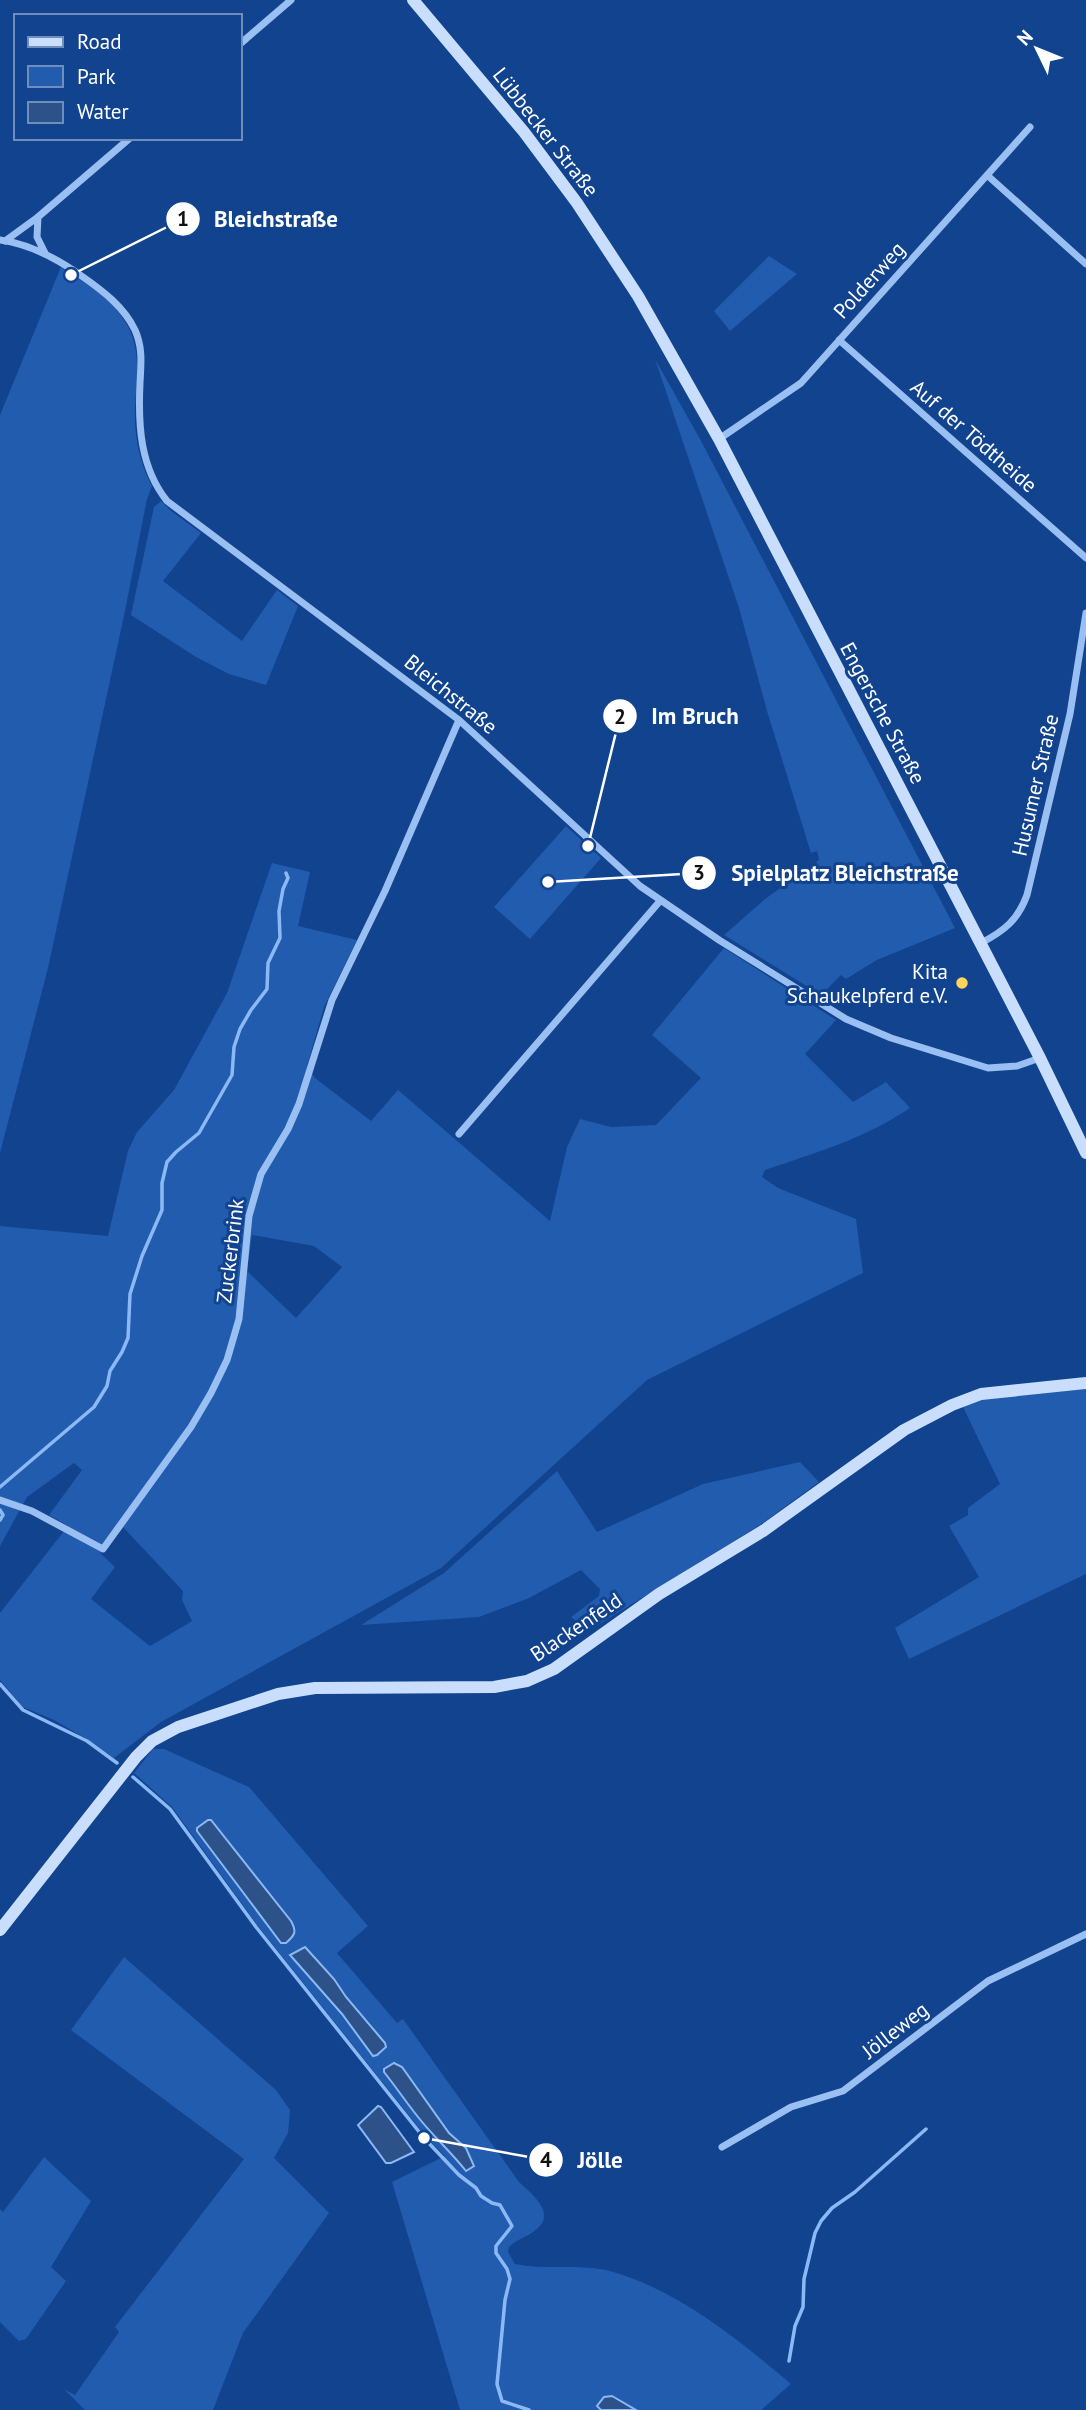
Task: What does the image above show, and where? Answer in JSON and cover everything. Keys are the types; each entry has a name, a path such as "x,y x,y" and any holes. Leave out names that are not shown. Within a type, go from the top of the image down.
{"main road":[{"name":"Lübbecker Straße","path":"413,0 524,132 577,203 638,296"},
{"name":"Engersche Straße","path":"638,296 719,439 981,943 1086,1153"},
{"name":"Blackenfeld","path":"0,1930 136,1757 152,1741 177,1727 278,1694 315,1688 494,1687 527,1681 554,1669 659,1594 772,1525 904,1430 952,1405 981,1394 1086,1383"}],"street":[{"path":"242,42 291,0"},
{"name":"Polderweg","path":"719,439 801,383 1030,127"},
{"path":"2,241 38,217 128,140"},
{"path":"987,174 1086,264"},
{"path":"38,217 37,237 45,254"},
{"name":"Bleichstraße","path":"2,241 61,261 109,296 134,329 142,358 138,416 142,444 148,468 167,501 459,720 640,886 717,939 846,1019 891,1038 988,1068 1017,1066 1040,1058"},
{"name":"Auf der Tödtheide","path":"839,340 1086,558"},
{"name":"Husumer Straße","path":"981,943 1009,926 1023,908 1070,714 1086,613"},
{"name":"Zuckerbrink","path":"0,1500 32,1511 103,1549 191,1427 227,1360 239,1319 249,1216 261,1174 288,1129 299,1104 332,1000 385,891 459,720"},
{"path":"459,1135 660,901"},
{"name":"Jölleweg","path":"722,2147 790,2107 843,2091 988,1981 1086,1934"}],"green space":[{"path":"769,256 797,274 730,331 714,311"},
{"path":"61,267 107,300 130,330 137,366 137,438 141,458 152,486 147,499 48,968 0,1153 0,415"},
{"path":"655,359 700,439 955,928 877,960 846,979 841,975 821,995 724,935 765,899 819,860 817,851 811,853 767,711 739,608"},
{"path":"161,501 201,533 163,581 242,641 277,590 298,606 266,685 229,674 196,657 131,615 154,507"},
{"path":"566,826 601,858 530,939 494,907"},
{"path":"272,863 310,872 298,926 357,940 324,1007 307,1066 315,1078 371,1121 398,1090 550,1221 567,1147 580,1119 611,1127 656,1125 701,1078 652,1035 724,948 836,1020 805,1054 853,1102 886,1082 910,1108 858,1136 765,1170 762,1177 778,1188 856,1219 863,1273 647,1380 441,1568 161,1722 114,1758 52,1719 23,1707 0,1680 0,1613 68,1526 49,1515 82,1470 74,1463 27,1497 0,1546 0,1226 108,1236 128,1151 137,1132 174,1090 227,993","holes":["252,1235 314,1246 342,1267 296,1318 247,1271","123,1527 183,1591 182,1600 192,1621 150,1646 91,1599 115,1567 100,1553"]},
{"path":"1086,1389 1086,1574 909,1659 895,1628 979,1577 949,1526 968,1515 968,1508 1000,1484 963,1407 981,1399"},
{"path":"800,1462 819,1482 760,1525 598,1625 581,1625 571,1617 599,1596 600,1589 581,1570 529,1598 479,1617 361,1625 444,1573 557,1471 597,1532 703,1484"},
{"path":"153,1749 164,1749 249,1787 368,1926 337,1953 397,2023 403,2019 519,2182 536,2199 544,2212 540,2226 509,2247 508,2252 515,2264 583,2267 606,2270 631,2278 704,2316 791,2384 761,2410 636,2410 612,2396 604,2397 598,2406 601,2410 460,2410 392,2182 445,2156 426,2137 258,1926 172,1807 134,1773"},
{"path":"124,1957 276,2090 290,2110 288,2133 274,2158 329,2213 243,2333 213,2410 85,2410 64,2389 75,2395 119,2332 115,2327 244,2159 71,2030"},
{"path":"44,2157 91,2201 51,2267 66,2281 26,2339 19,2341 0,2322 0,2209 3,2212"}],"water":[{"path":"211,1820 291,1921 294,1933 286,1943 281,1943 197,1831 197,1828"},
{"path":"305,1947 385,2043 386,2047 377,2055 373,2056 342,2014 290,1955"},
{"path":"394,2063 402,2067 449,2133 466,2148 474,2166 466,2171 424,2124 384,2072 384,2069"},
{"path":"378,2106 414,2152 391,2163 386,2163 358,2125"},
{"path":"612,2396 636,2410 601,2410 597,2406 604,2397"}],"waterway":[{"path":"0,1487 94,1407 107,1386 110,1371 128,1338 130,1294 142,1256 162,1210 162,1183 167,1162 199,1133 232,1075 234,1047 240,1029 267,989 268,963 280,938 279,911 288,878 286,873"},
{"path":"0,1510 3,1515 0,1520"},
{"path":"0,1684 23,1710 87,1741 117,1763"},
{"path":"133,1777 170,1809 256,1927 424,2138 481,2196 500,2205 512,2226 496,2246 496,2253 510,2279 505,2300 497,2384 502,2401 529,2410"},
{"path":"789,2361 795,2326 803,2307 804,2279 815,2233 821,2221 832,2208 855,2192 926,2129"}],"place":[{"name":"Bleichstraße","path":"71,275"},
{"name":"Im Bruch","path":"588,846"},
{"name":"Spielplatz Bleichstraße","path":"548,882"},
{"name":"Kita Schaukelpferd e.V.","path":"962,983"},
{"name":"Jölle","path":"424,2138"}]}
